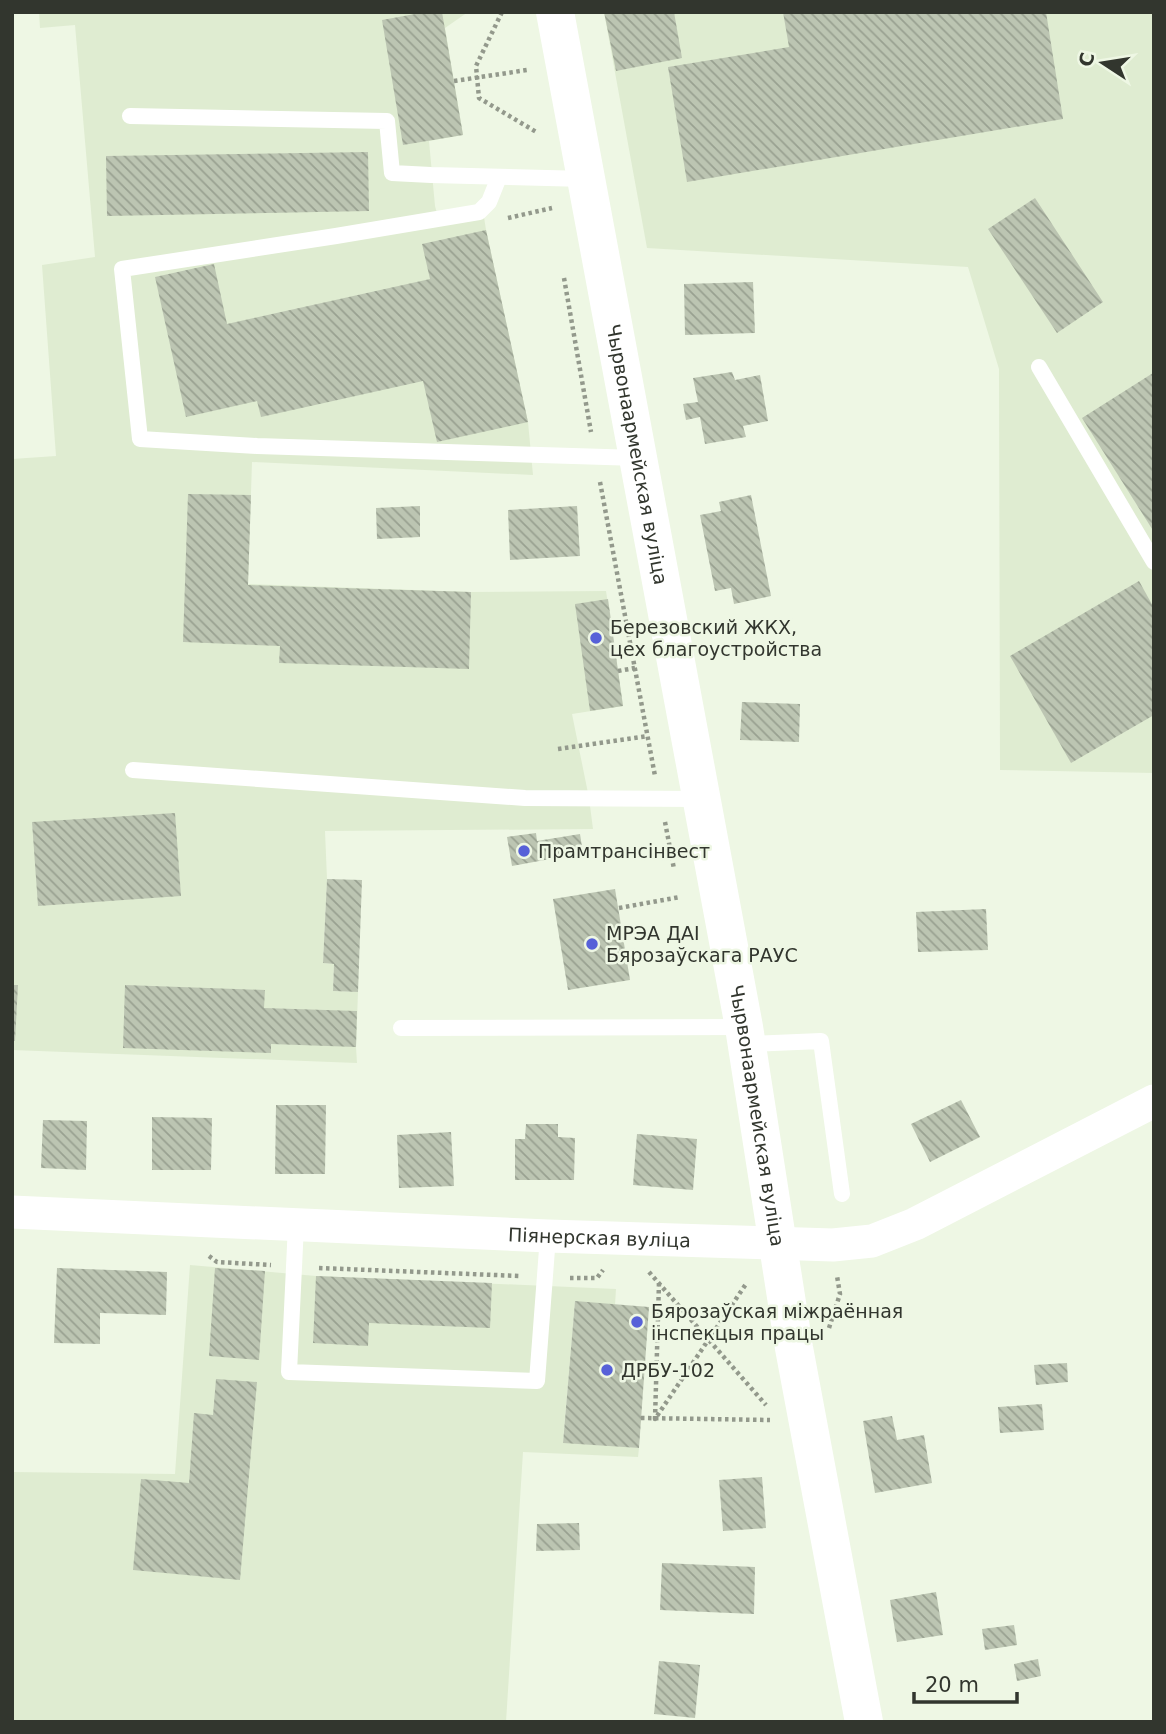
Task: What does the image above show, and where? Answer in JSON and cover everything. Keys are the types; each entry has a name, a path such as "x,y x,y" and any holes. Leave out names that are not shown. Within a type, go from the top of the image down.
{"main road":[{"name":"Чырвонаармейская вуліца","path":"555,12 745,1036 794,1348 864,1722"}],"street":[{"name":"Піянерская вуліца","path":"12,1212 548,1236 833,1245 872,1241 915,1224 1154,1101"}],"lane":[{"path":"130,117 387,121 392,173 586,179"},
{"path":"499,177 489,202 479,212 122,269 140,439 257,446 638,458"},
{"path":"1039,367 1154,562"},
{"path":"133,770 525,798 701,799"},
{"path":"401,1028 745,1036 821,1041 842,1194"},
{"path":"296,1225 289,1371 537,1381 548,1236"}],"path":[{"path":"502,12 476,66 479,98 538,133"},
{"path":"454,80 527,70 525,59"},
{"path":"536,120 552,208"},
{"path":"563,274 660,799"},
{"path":"618,671 635,668"},
{"path":"558,750 648,736"},
{"path":"619,908 680,897"},
{"path":"545,1277 597,1278 609,1261"},
{"path":"643,1264 769,1408"},
{"path":"744,1274 748,1298"},
{"path":"655,1419 659,1283"},
{"path":"655,1419 746,1284"},
{"path":"648,1321 657,1321"},
{"path":"766,1397 773,1431"},
{"path":"641,1418 771,1420"}],"shaded area":[{"path":"39,12 468,12 445,28 463,135 429,141 435,206 440,225 484,217 528,422 533,475 252,462 248,584 471,592 606,591 623,706 572,714 593,829 325,831 327,879 323,963 334,964 333,991 358,992 357,1063 12,1050 12,459 56,456 42,265 95,257 75,25 40,28"},
{"path":"604,12 1154,12 1154,773 1000,770 999,369 968,267 647,248"},
{"name":"ДРБУ-102","path":"190,1265 316,1276 616,1289 615,1305 575,1302 563,1442 639,1448 638,1457 523,1452 506,1722 12,1722 12,1472 175,1474"}],"building":[{"path":"426,12 442,12 463,135 403,145 382,20"},
{"path":"604,12 674,12 682,58 616,71"},
{"path":"783,12 1046,12 1063,119 687,182 668,67 789,47"},
{"path":"368,152 369,211 107,216 106,156"},
{"path":"1035,198 1103,302 1057,333 988,229"},
{"path":"486,230 528,422 437,442 423,381 261,417 257,401 186,417 155,277 214,264 227,324 430,279 422,244"},
{"path":"753,282 755,333 685,335 684,284"},
{"path":"732,372 735,380 760,375 768,421 743,426 746,437 705,444 700,417 686,420 683,404 698,402 693,378"},
{"path":"1153,373 1154,375 1154,532 1082,418"},
{"path":"188,494 251,495 248,585 471,592 469,669 279,663 280,646 183,642"},
{"path":"751,495 771,596 734,604 731,588 715,591 700,515 721,511 719,502"},
{"path":"420,506 420,537 377,539 376,508"},
{"path":"577,506 580,556 510,560 508,510"},
{"path":"1139,581 1154,608 1154,715 1071,763 1010,656"},
{"name":"Березовский ЖКХ, цех благоустройства","path":"608,599 623,706 590,711 575,604"},
{"path":"742,702 800,704 799,742 740,740"},
{"path":"175,813 181,896 38,906 32,822"},
{"path":"536,833 537,841 580,834 583,853 512,866 507,837"},
{"path":"327,879 362,880 358,992 333,991 334,964 323,963"},
{"name":"МРЭА ДАІ Бярозаўскага РАУС","path":"615,889 630,980 568,990 553,899"},
{"path":"986,909 988,950 918,952 916,912"},
{"path":"12,985 18,985 15,1041 12,1041"},
{"path":"125,985 265,990 264,1008 357,1011 356,1047 271,1044 271,1053 123,1048"},
{"path":"961,1100 980,1137 930,1162 911,1124"},
{"path":"276,1105 326,1105 325,1174 275,1174"},
{"path":"152,1117 212,1118 211,1170 152,1170"},
{"path":"43,1120 87,1121 86,1170 41,1168"},
{"path":"526,1124 558,1124 558,1137 575,1138 574,1180 515,1180 515,1139 525,1139"},
{"path":"451,1132 454,1186 399,1188 397,1135"},
{"path":"637,1134 697,1139 693,1190 633,1185"},
{"path":"57,1268 167,1272 166,1315 100,1313 100,1344 54,1343"},
{"path":"215,1268 265,1271 259,1360 209,1356"},
{"path":"316,1276 492,1283 490,1328 369,1323 368,1346 313,1343"},
{"name":"ДРБУ-102","path":"575,1301 649,1307 639,1448 563,1443"},
{"path":"1067,1363 1068,1382 1036,1385 1034,1365"},
{"path":"216,1379 257,1382 240,1580 133,1570 141,1479 189,1483 194,1413 213,1415"},
{"path":"1042,1404 1044,1430 1000,1433 998,1407"},
{"path":"892,1416 897,1440 924,1435 932,1483 875,1493 863,1421"},
{"path":"762,1477 766,1528 723,1531 719,1480"},
{"path":"579,1523 580,1550 536,1551 537,1524"},
{"path":"662,1563 755,1567 754,1614 660,1610"},
{"path":"936,1592 943,1635 897,1642 890,1600"},
{"path":"1014,1625 1017,1645 985,1650 982,1629"},
{"path":"1038,1659 1041,1676 1017,1681 1014,1664"},
{"path":"659,1661 700,1665 695,1718 654,1714"}],"place":[{"name":"Березовский ЖКХ, цех благоустройства","path":"596,638"},
{"name":"Прамтрансінвест","path":"524,851"},
{"name":"МРЭА ДАІ Бярозаўскага РАУС","path":"592,944"},
{"name":"Бярозаўская міжраённая інспекцыя працы","path":"637,1322"},
{"name":"ДРБУ-102","path":"607,1370"}]}
